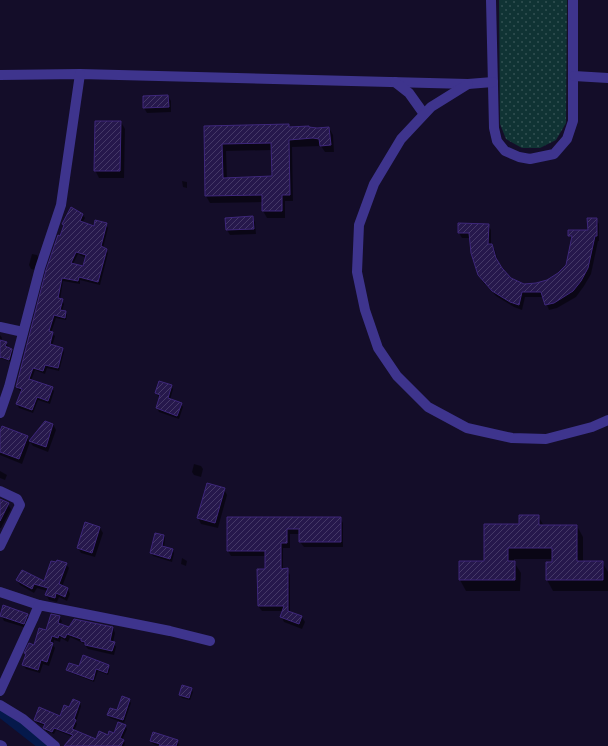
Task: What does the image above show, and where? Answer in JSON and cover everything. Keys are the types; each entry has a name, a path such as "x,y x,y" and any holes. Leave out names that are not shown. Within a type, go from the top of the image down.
{"street":[{"path":"491,0 494,128 497,141 505,151 519,157 530,159 554,154 567,139 573,121 573,0"},
{"path":"0,75 80,74 468,84 493,82"},
{"path":"0,413 9,387 40,268 61,205 80,74"},
{"path":"574,76 606,80"},
{"path":"394,82 409,93 424,114"},
{"path":"468,84 431,107 401,139 374,184 359,225 357,272 365,310 378,348 397,376 428,407 467,428 512,438 546,439 592,427 608,420"},
{"path":"0,327 23,332"},
{"path":"0,492 17,499 20,505 0,546"},
{"path":"0,592 39,605 170,631 210,641"},
{"path":"0,691 39,605"},
{"path":"0,705 23,719 55,746"}],"green space":[{"path":"499,0 567,0 566,123 556,140 540,148 522,148 506,139 500,124"}],"building":[{"path":"168,95 169,107 143,108 143,96"},
{"path":"95,121 121,121 120,171 94,171"},
{"path":"289,124 289,127 329,127 331,145 320,146 319,139 313,138 289,140 290,195 282,195 282,211 262,211 262,195 205,196 204,126","holes":["271,143 272,176 223,178 222,144"]},
{"path":"71,207 83,214 80,221 94,226 95,220 107,223 101,246 107,249 98,282 79,277 78,281 62,278 58,298 63,299 60,310 66,311 65,318 54,315 49,331 53,332 50,344 63,348 58,368 45,365 43,371 33,368 29,379 53,387 48,401 37,397 32,410 16,404 22,389 16,387 46,270 58,235 60,236 64,225 62,224","holes":["76,252 86,255 83,266 71,263"]},
{"path":"253,216 254,229 226,230 225,218"},
{"path":"587,218 597,218 597,236 595,236 588,268 581,281 573,291 554,303 545,305 541,292 522,292 519,305 510,302 492,291 478,275 471,253 469,233 458,233 458,223 489,224 488,244 492,244 496,258 502,268 511,278 524,284 536,283 547,280 558,273 566,265 572,236 568,236 568,230 588,230"},
{"path":"0,340 7,342 5,346 12,349 9,360 0,358"},
{"path":"159,381 172,385 168,398 182,403 177,416 156,408 160,395 155,393"},
{"path":"45,421 53,424 46,447 29,441"},
{"path":"2,426 28,436 19,459 0,452 0,431"},
{"path":"207,483 225,488 215,523 197,518"},
{"path":"0,499 9,503 0,521"},
{"path":"519,515 539,515 539,525 577,525 577,561 603,561 603,580 546,580 546,562 552,562 552,548 508,548 508,561 515,561 515,580 459,580 459,561 484,561 484,524 519,524"},
{"path":"227,517 341,517 341,542 299,542 299,529 287,529 287,543 281,543 281,569 288,568 288,611 302,616 299,624 280,617 284,606 258,606 257,569 265,569 265,551 227,551"},
{"path":"85,522 100,527 92,553 77,548"},
{"path":"155,533 164,535 162,546 173,549 170,559 150,553"},
{"path":"57,560 67,563 59,584 68,588 65,597 56,593 55,598 45,595 48,588 34,584 32,589 16,580 22,570 44,581 51,561 56,562"},
{"path":"3,605 28,614 24,624 0,616"},
{"path":"51,614 60,616 58,623 69,627 74,619 113,627 110,641 115,642 112,651 85,645 85,642 81,641 81,639 67,634 65,638 59,635 58,638 52,636 50,642 53,643 47,662 41,660 38,670 22,665 26,654 24,653 29,643 34,645 39,628 46,630"},
{"path":"83,655 109,665 107,673 96,669 93,680 66,670 69,663 79,666"},
{"path":"182,685 192,688 189,698 179,695"},
{"path":"122,696 130,699 123,720 107,715 110,708 117,710"},
{"path":"73,699 80,702 74,719 76,720 72,729 96,739 99,731 108,735 109,731 114,733 118,722 126,725 120,738 124,740 121,746 64,746 73,735 54,728 52,732 43,728 45,724 34,720 39,707 60,716 64,705 69,707"},
{"path":"153,732 178,740 176,746 159,746 160,744 150,741"}],"waterway":[{"path":"0,710 46,746"}]}
